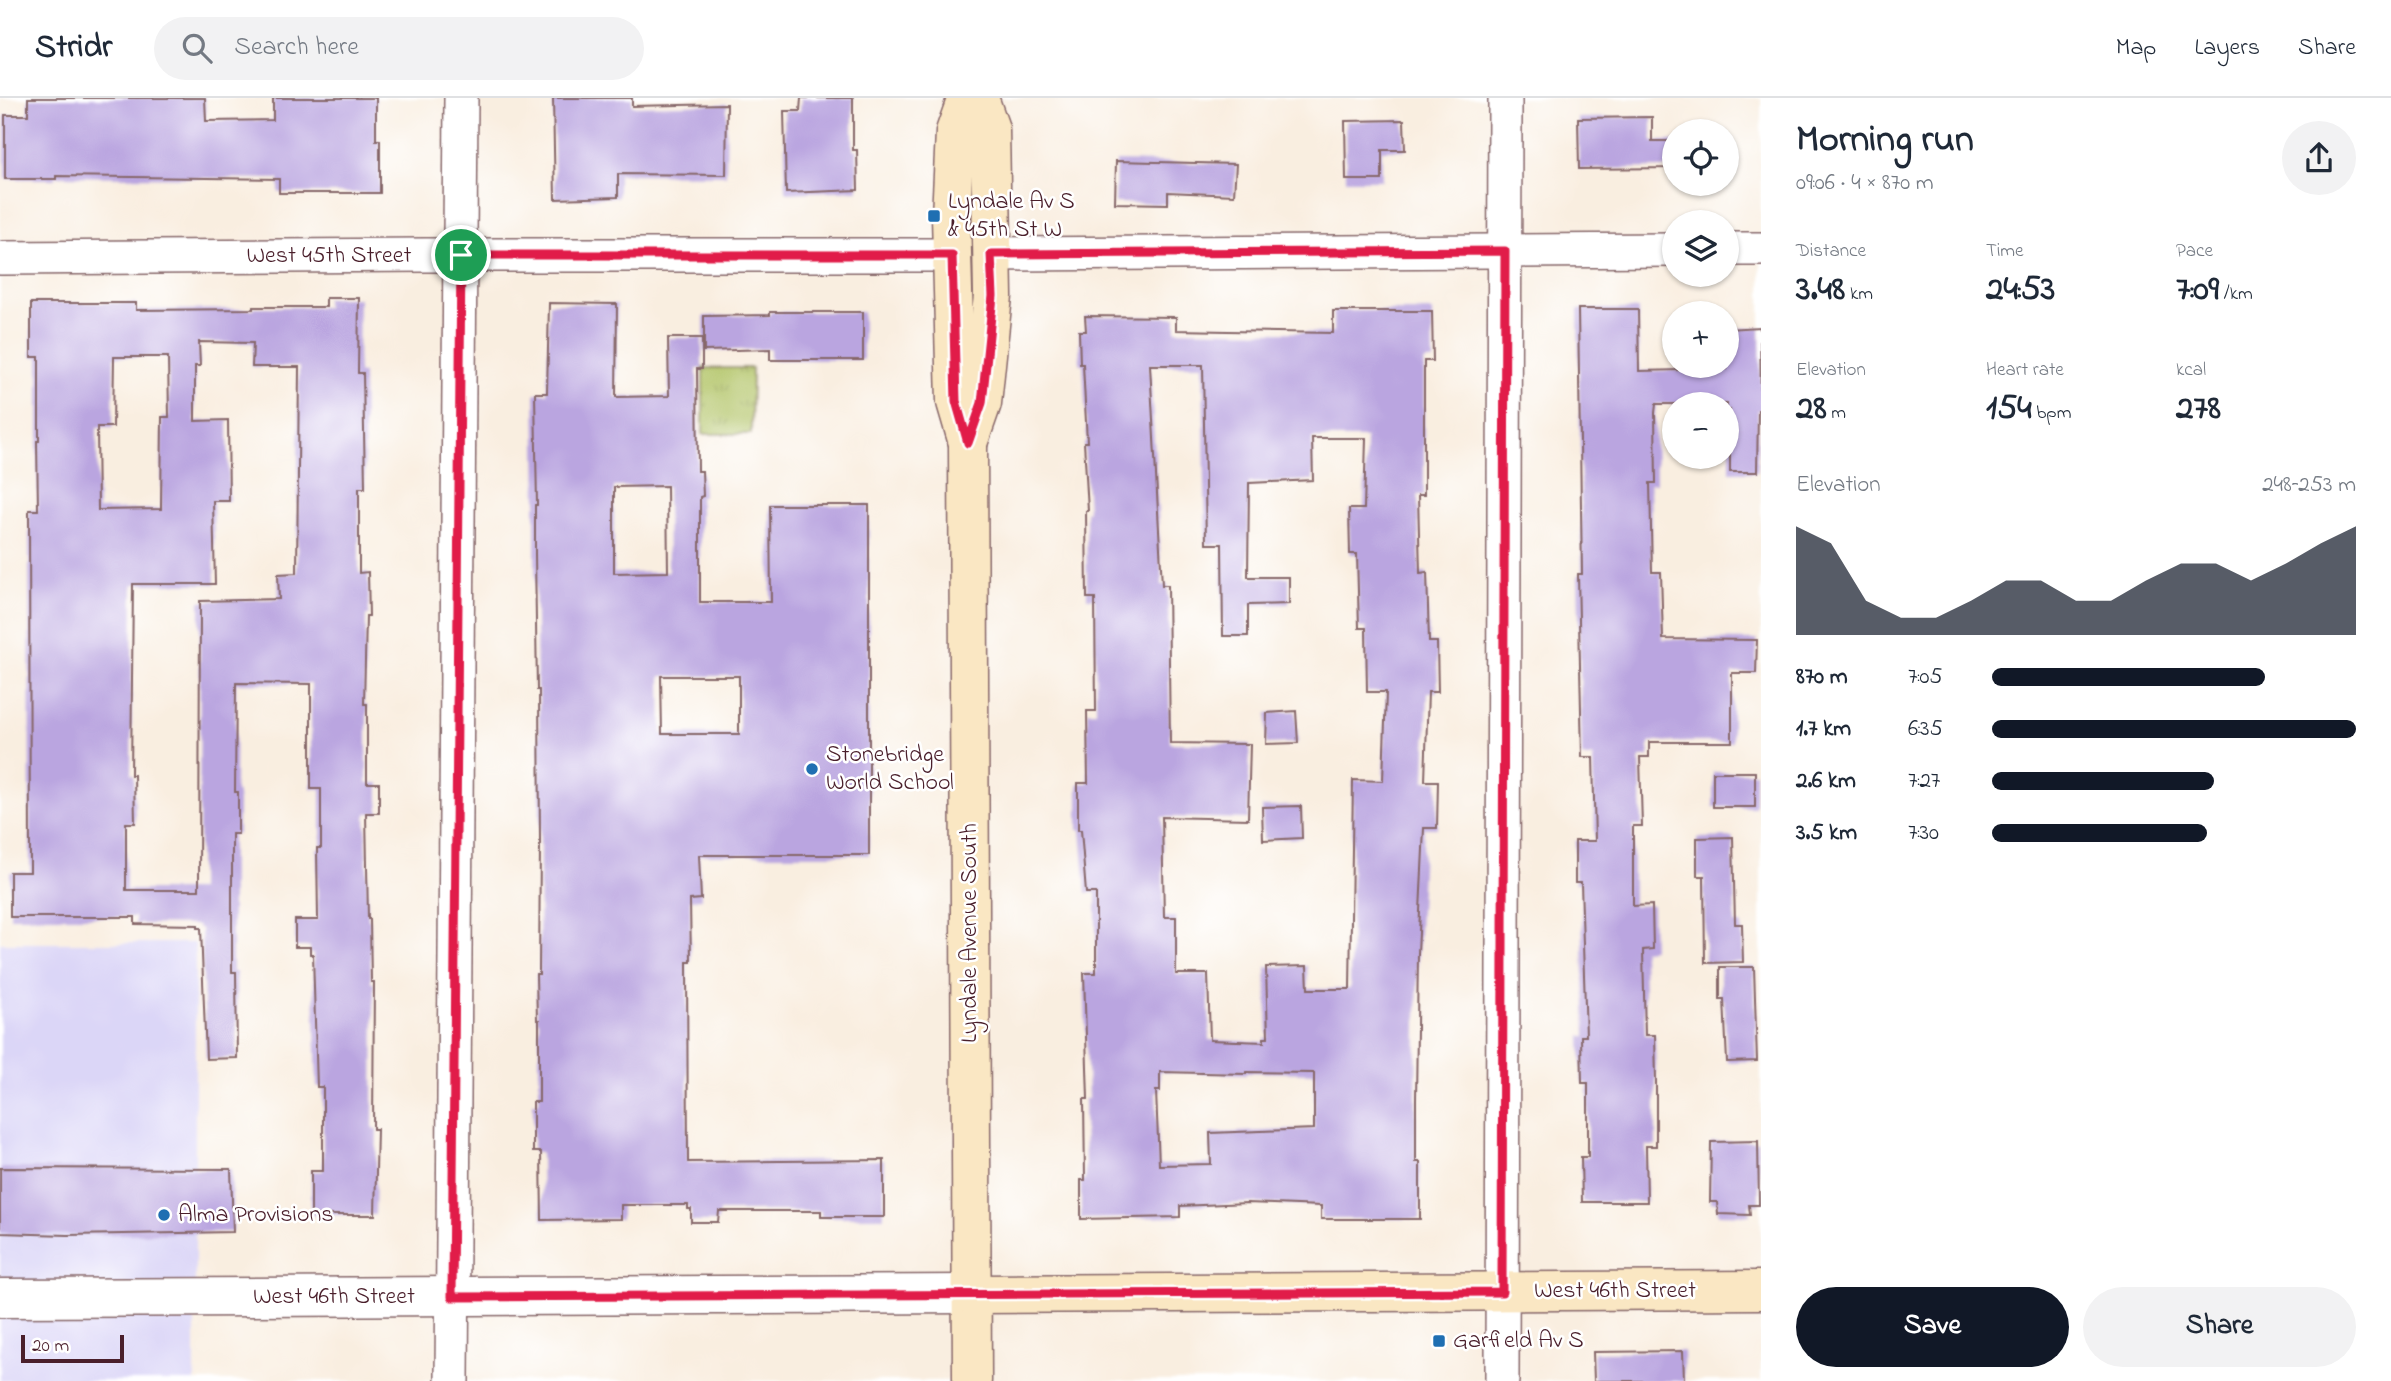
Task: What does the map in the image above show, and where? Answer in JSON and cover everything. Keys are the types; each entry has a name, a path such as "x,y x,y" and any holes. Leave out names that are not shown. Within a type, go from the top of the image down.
{"main road":[{"name":"Lyndale Avenue South","path":"967,98 955,132 951,216 956,401 968,443 972,1381"},
{"name":"Lyndale Avenue South","path":"968,443 982,403 993,296 990,129 979,98"},
{"name":"West 46th Street","path":"971,1294 1761,1290"}],"street":[{"path":"452,1381 461,98"},
{"path":"1502,1381 1505,98"},
{"path":"1739,249 1761,249"},
{"path":"991,254 1662,250"},
{"name":"West 45th Street","path":"0,258 952,255"},
{"name":"West 46th Street","path":"0,1298 971,1294"}],"shaded area":[{"path":"0,943 195,943 195,1381 0,1381"}],"green space":[{"path":"703,368 752,368 751,434 703,434"}],"building":[{"path":"28,98 205,98 206,121 273,120 273,98 376,98 376,140 380,140 380,193 279,193 279,179 56,176 56,179 5,179 5,115 28,115"},
{"path":"553,98 632,98 632,106 727,104 726,175 618,174 618,197 555,199"},
{"path":"801,98 853,98 853,150 857,150 858,190 786,193 784,111 800,111"},
{"path":"1652,117 1652,141 1662,141 1662,168 1579,169 1578,118"},
{"path":"1404,120 1405,150 1382,150 1382,180 1346,180 1345,121"},
{"path":"1116,161 1236,164 1234,195 1168,192 1168,204 1115,203"},
{"path":"326,298 359,298 358,373 363,373 365,488 359,488 359,573 368,572 369,616 366,616 364,704 367,704 367,783 379,783 379,813 366,813 368,919 371,982 374,982 373,1129 377,1129 375,1215 311,1215 311,1171 323,1171 323,1087 317,1087 313,954 310,954 310,947 295,947 295,920 318,920 317,848 321,848 321,789 311,789 311,684 236,683 235,792 238,792 238,834 232,834 232,972 236,972 237,1058 206,1059 201,928 198,928 198,925 135,924 135,917 10,917 10,872 30,872 29,510 38,510 39,441 39,357 31,357 31,303 136,303 136,310 326,307","holes":["199,342 253,343 252,367 299,367 297,573 278,574 279,599 200,601 199,890 126,890 126,823 135,823 134,775 131,775 133,584 215,584 213,501 229,501 228,420 195,421 195,366 200,366","114,357 168,357 169,417 162,417 161,509 98,510 97,427 113,427"]},
{"path":"549,303 617,304 616,397 669,396 668,338 702,338 702,369 697,369 698,471 702,471 703,496 700,497 700,602 771,602 770,505 869,505 869,855 699,855 701,899 690,900 691,962 687,962 688,1162 884,1160 884,1217 821,1217 821,1211 719,1211 718,1222 691,1222 691,1209 688,1209 688,1205 621,1205 621,1219 542,1220 541,1152 533,1152 533,1102 539,1102 536,974 539,974 540,843 535,393 547,393","holes":["667,486 668,572 614,573 614,487","661,676 739,676 739,734 662,734"]},
{"path":"1578,309 1638,309 1639,371 1662,370 1662,378 1739,378 1739,328 1760,327 1761,410 1758,410 1757,472 1730,472 1730,469 1739,469 1739,392 1662,392 1662,404 1656,404 1656,483 1650,483 1652,572 1661,572 1663,639 1757,640 1756,673 1732,673 1732,742 1649,742 1649,757 1640,757 1642,826 1633,826 1633,906 1652,905 1653,949 1643,950 1645,1035 1655,1035 1656,1082 1656,1146 1646,1146 1647,1202 1582,1202 1581,1157 1588,1157 1588,1083 1582,1083 1581,1036 1586,1036 1581,883 1575,883 1575,841 1595,841 1593,757 1582,757 1578,574 1582,574"},
{"path":"1333,311 1432,311 1433,361 1424,361 1424,495 1418,495 1420,573 1427,572 1429,642 1437,642 1438,692 1428,692 1425,781 1438,781 1437,828 1424,828 1418,953 1416,1162 1420,1162 1420,1219 1321,1219 1321,1206 1247,1203 1180,1206 1180,1217 1081,1219 1081,1180 1085,1180 1084,1099 1088,1099 1084,973 1096,973 1096,893 1086,893 1081,830 1078,830 1078,783 1088,783 1087,711 1096,711 1095,598 1087,598 1088,511 1084,442 1087,442 1079,331 1086,331 1085,316 1176,317 1176,330 1333,333","holes":["1150,365 1203,365 1206,544 1222,544 1223,636 1248,636 1248,605 1289,604 1289,577 1248,577 1249,483 1313,480 1312,438 1366,438 1364,509 1349,509 1350,554 1357,554 1359,628 1366,628 1367,692 1386,692 1383,781 1353,780 1350,989 1308,989 1307,966 1266,967 1268,1038 1264,1038 1264,1042 1210,1040 1208,974 1176,974 1176,917 1164,917 1162,817 1248,819 1250,744 1170,743 1168,585 1162,585","1160,1072 1314,1073 1314,1129 1210,1133 1211,1164 1159,1165 1156,1091 1160,1091"]},
{"path":"770,312 863,312 863,360 770,360 770,349 704,351 704,316 770,315"},
{"path":"1296,711 1298,743 1266,744 1267,713"},
{"path":"1713,772 1755,772 1755,807 1713,807"},
{"path":"1301,806 1302,838 1263,840 1262,807"},
{"path":"1733,837 1735,924 1742,924 1743,962 1705,963 1704,876 1697,876 1697,838"},
{"path":"1720,967 1754,967 1757,1061 1727,1062 1724,999 1720,999"},
{"path":"1758,1141 1759,1205 1749,1205 1750,1215 1718,1214 1717,1202 1710,1202 1711,1142"},
{"path":"0,1168 231,1169 233,1232 68,1235 0,1233"},
{"path":"1683,1351 1684,1381 1594,1381 1593,1352"}],"place":[{"name":"Lyndale Av S & 45th St W","path":"934,216"},
{"name":"Stonebridge World School","path":"812,769"},
{"name":"Alma Provisions","path":"164,1215"},
{"name":"Garfield Av S","path":"1439,1341"}],"route":[{"path":"1505,251 1502,1292 452,1297 461,255 952,255 956,401 968,443 982,403 993,296 991,254 1505,251"}]}
